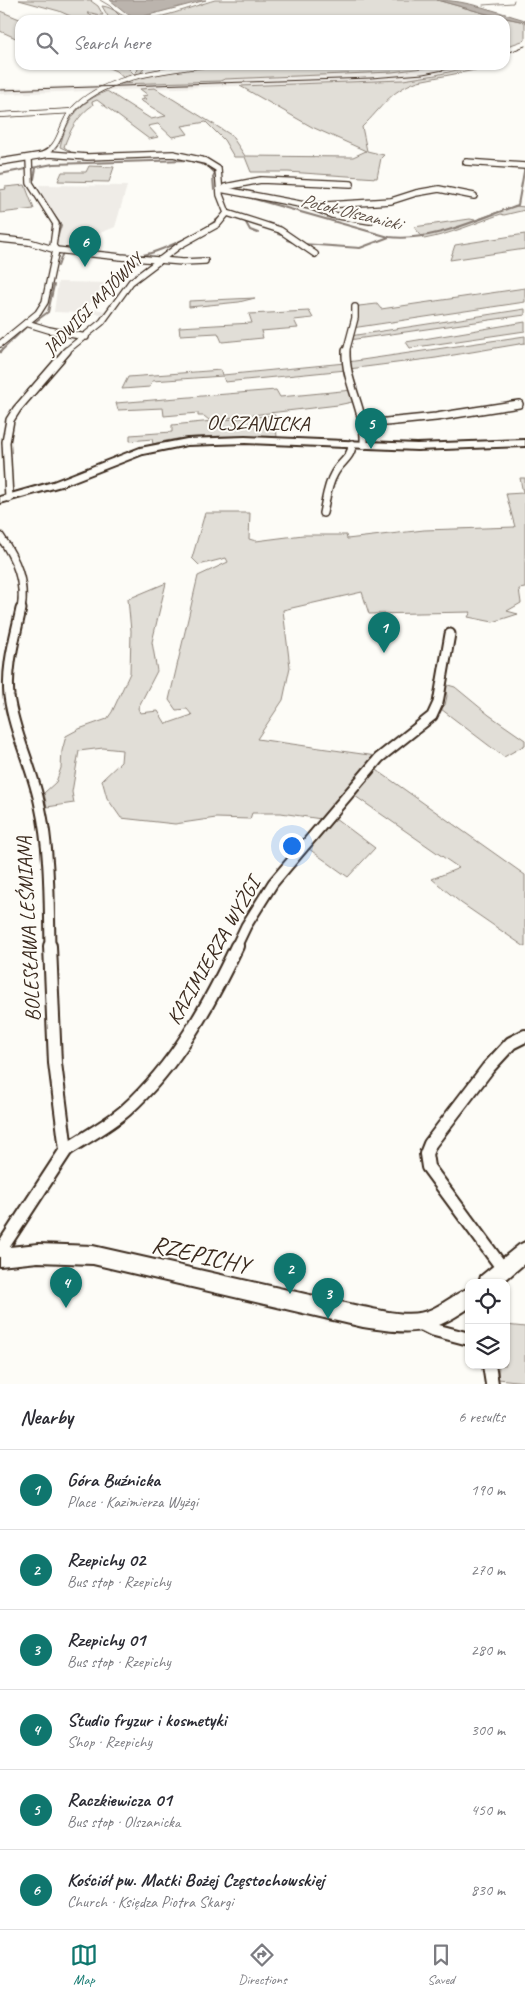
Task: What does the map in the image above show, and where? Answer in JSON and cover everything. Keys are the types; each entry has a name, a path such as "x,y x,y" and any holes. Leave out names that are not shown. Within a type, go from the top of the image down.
{"street":[{"path":"141,76 144,70"},
{"path":"0,162 29,159 43,155 51,150 57,143 73,111 92,96 123,80 175,70"},
{"path":"0,115 73,111"},
{"path":"57,143 62,151 77,156"},
{"path":"43,155 168,155 193,157 209,162 218,168 220,195 227,214 280,230 315,254"},
{"path":"0,344 38,313 45,302 56,250 53,246 56,224 30,183 29,159"},
{"path":"466,162 524,166"},
{"path":"220,189 255,180 350,184"},
{"path":"220,189 310,206 390,201 439,189 474,196"},
{"path":"310,206 340,218 370,221"},
{"name":"JADWIGI MAJÓWNY","path":"4,499 6,442 10,420 17,409 64,354 102,322 131,282 156,261 190,238 218,224 227,214"},
{"path":"0,239 29,242 56,250 156,261 205,262"},
{"path":"355,307 356,313 346,353 349,380 360,404 366,424 364,445"},
{"path":"26,323 86,337"},
{"path":"70,334 74,346"},
{"path":"366,424 436,417 519,404"},
{"name":"OLSZANICKA","path":"4,499 57,484 133,453 169,444 245,440 433,447 525,443"},
{"path":"323,513 335,471 350,457 353,450 352,444"},
{"name":"BOLESŁAWA LEŚMIANA","path":"0,536 17,563 24,589 11,653 8,680 15,723 38,792 43,822 50,933 54,1053 66,1150"},
{"name":"KAZIMIERZA WYŻGI","path":"66,1150 125,1111 155,1081 194,1027 218,986 246,926 273,883 379,758 432,716 438,703 450,634"},
{"path":"503,1269 428,1167 426,1154 430,1144 488,1068 511,1043 525,1036"},
{"path":"0,1251 66,1150"},
{"path":"492,1279 525,1251"},
{"name":"RZEPICHY","path":"0,1257 38,1253 93,1255 363,1317 403,1324 419,1323"},
{"path":"419,1323 433,1320 465,1300"},
{"path":"419,1323 430,1329 465,1338"},
{"path":"490,1369 492,1384"}],"shaded area":[{"path":"19,0 92,0 103,15 87,13 90,15 68,15"},
{"path":"110,0 206,0 149,15 129,15"},
{"path":"215,0 437,0 492,15 167,15"},
{"path":"437,0 471,4 509,15 487,14"},
{"path":"102,6 122,15 107,15"},
{"path":"0,11 15,17 15,38 0,31"},
{"path":"510,15 525,20 525,22 510,19"},
{"path":"510,19 525,22 525,40 510,45"},
{"path":"114,70 130,70 134,74 138,70 142,70 140,75 125,79"},
{"path":"180,70 407,70 225,79 220,81 120,84 140,77"},
{"path":"407,70 457,70 403,80 0,94 0,88 220,81 225,79"},
{"path":"457,70 475,70 418,81 408,85 393,95 362,127 367,151 384,155 381,158 377,178 288,172 251,172 245,157 234,157 224,140 206,122 182,126 188,134 172,137 158,124 148,126 158,137 149,139 97,100 92,102 93,105 75,123 69,135 64,147 71,152 60,147 66,128 76,112 90,100 107,91 151,119 166,116 140,100 146,99 142,96 148,95 140,89 155,88 231,135 245,156 353,157 366,151 312,127 240,86 403,80"},
{"path":"89,166 114,167 109,182 58,181 62,172 86,172"},
{"path":"25,185 34,209 0,213 0,190 6,189 5,187"},
{"path":"39,185 127,186 115,227 95,235 91,248 85,247 86,244 73,244 71,247 56,245 62,223 46,202"},
{"path":"515,206 525,207 525,210 501,214 434,237 424,239 414,227 470,219 475,220"},
{"path":"525,234 525,249 450,260 455,245"},
{"path":"58,282 113,283 99,291 87,308 106,311 103,314 54,312"},
{"path":"525,288 525,302 352,328 359,306 377,304 381,309"},
{"path":"255,298 239,302 189,307 189,301"},
{"path":"525,309 525,315 349,340 350,336"},
{"path":"309,311 313,318 294,320 298,328 261,331 263,338 222,342 218,333 180,335 179,327 252,323 249,314"},
{"path":"525,322 525,331 410,348 406,342"},
{"path":"525,336 525,343 436,358 349,369 348,362"},
{"path":"345,363 346,370 225,382 223,376 152,381 150,387 122,389 128,377 221,370 223,375"},
{"path":"276,390 280,397 352,390 357,401 338,405 209,420 204,416 198,416 198,413 164,416 163,408 118,410 116,403"},
{"path":"275,415 277,437 199,437 153,444 152,439 130,441 130,435 172,432 172,425"},
{"path":"520,478 525,478 525,588 519,589 521,603 507,611 518,614 493,622 468,617 471,612 369,614 362,592 283,610 290,667 283,700 257,739 376,756 321,819 281,813 252,813 250,819 216,818 175,824 121,818 107,798 102,780 121,762 122,750 103,748 79,751 72,792 74,803 47,807 44,793 56,782 61,768 62,751 66,736 107,719 130,673 131,631 128,599 166,583 152,642 157,671 138,708 140,713 158,711 166,724 192,715 187,709 176,710 169,700 198,576 228,562 226,558 199,565 192,558 205,513 250,513 249,539 256,541 303,535 346,535 347,539 424,530 515,527 506,494 523,493"},
{"path":"448,685 455,687 489,715 525,740 525,745 504,757 441,709 445,705 447,696 445,687"},
{"path":"374,768 525,875 525,947 461,903 432,879 459,868 355,796"},
{"path":"335,818 375,848 348,877 309,849"},
{"path":"510,1325 525,1327 525,1382 498,1379 499,1369 510,1369"}],"waterway":[{"path":"100,0 119,15"},
{"path":"483,5 513,3 514,0"},
{"name":"Potok Olszanicki","path":"0,174 53,164 187,160 208,166 215,173 213,177 214,190"},
{"name":"Potok Olszanicki","path":"389,237 406,238 439,233 518,205 525,166"},
{"path":"34,179 36,168"},
{"name":"Potok Olszanicki","path":"244,196 389,237"},
{"path":"53,214 61,225 56,242"},
{"path":"137,256 156,251 180,241 204,229 220,217"},
{"path":"245,221 250,230 258,233"},
{"path":"303,244 360,248 389,237"},
{"path":"287,240 293,242"},
{"path":"58,266 63,252"},
{"path":"32,324 48,312 54,285"},
{"path":"1,351 27,326"}],"railway":[{"path":"510,52 525,46"},
{"path":"0,90 371,78 423,74 443,70"}],"place":[{"name":"Kościół pw. Matki Bożej Częstochowskiej","path":"85,267"},
{"name":"Raczkiewicza 01","path":"371,449"},
{"name":"Góra Buźnicka","path":"384,653"},
{"name":"Rzepichy 02","path":"290,1294"},
{"name":"Studio fryzur i kosmetyki","path":"66,1308"},
{"name":"Rzepichy 01","path":"328,1319"}]}
